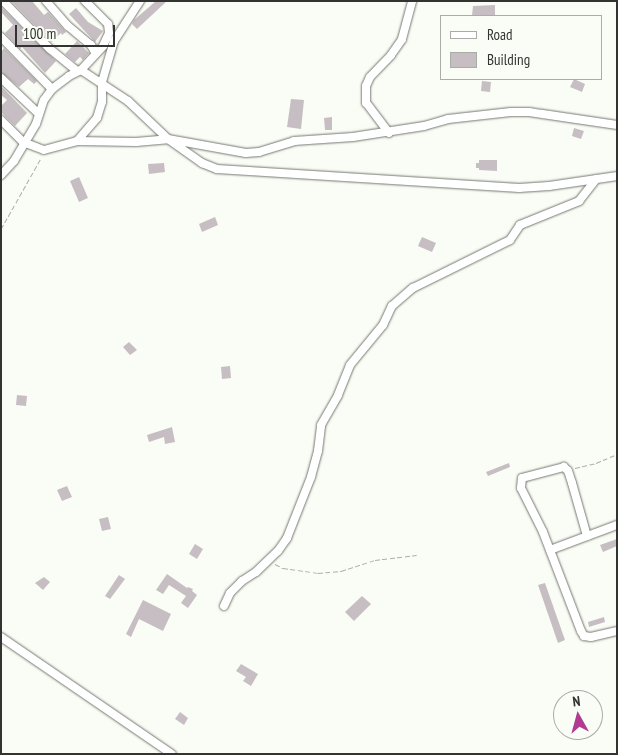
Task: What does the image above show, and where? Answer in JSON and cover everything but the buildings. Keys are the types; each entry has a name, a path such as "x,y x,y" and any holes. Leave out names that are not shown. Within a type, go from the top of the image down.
{"street":[{"path":"3,1 50,49 79,71 102,82 128,101 168,139 202,163 218,169 519,188 549,186 616,175"},
{"path":"46,1 68,26 91,45 96,54"},
{"path":"78,141 87,131 100,110 102,82 111,40 108,24 85,1"},
{"path":"1,175 14,161 23,142 36,124 38,112 52,89 79,71 111,40 140,1"},
{"path":"388,133 366,103 366,86 370,77 391,55 402,39 412,1"},
{"path":"1,36 52,89"},
{"path":"1,78 38,112"},
{"path":"1,120 23,142 44,150 78,141 136,142 168,139 246,153 259,152 294,141 388,133 448,119 511,112 529,112 617,125"},
{"path":"224,606 230,593 278,551 287,538 311,477 318,451 321,425 338,395 350,365 383,325 392,306 413,288 510,240 520,225 579,201 596,179"},
{"path":"587,536 568,471 559,467 522,478 520,482 550,550 584,636 601,636 617,631"},
{"path":"550,550 617,525"},
{"path":"1,637 55,676 172,754"}],"path":[{"path":"1,229 38,166 44,150"},
{"path":"568,471 596,463 617,454"},
{"path":"267,560 283,568 318,573 341,571 375,560 417,555"}]}
